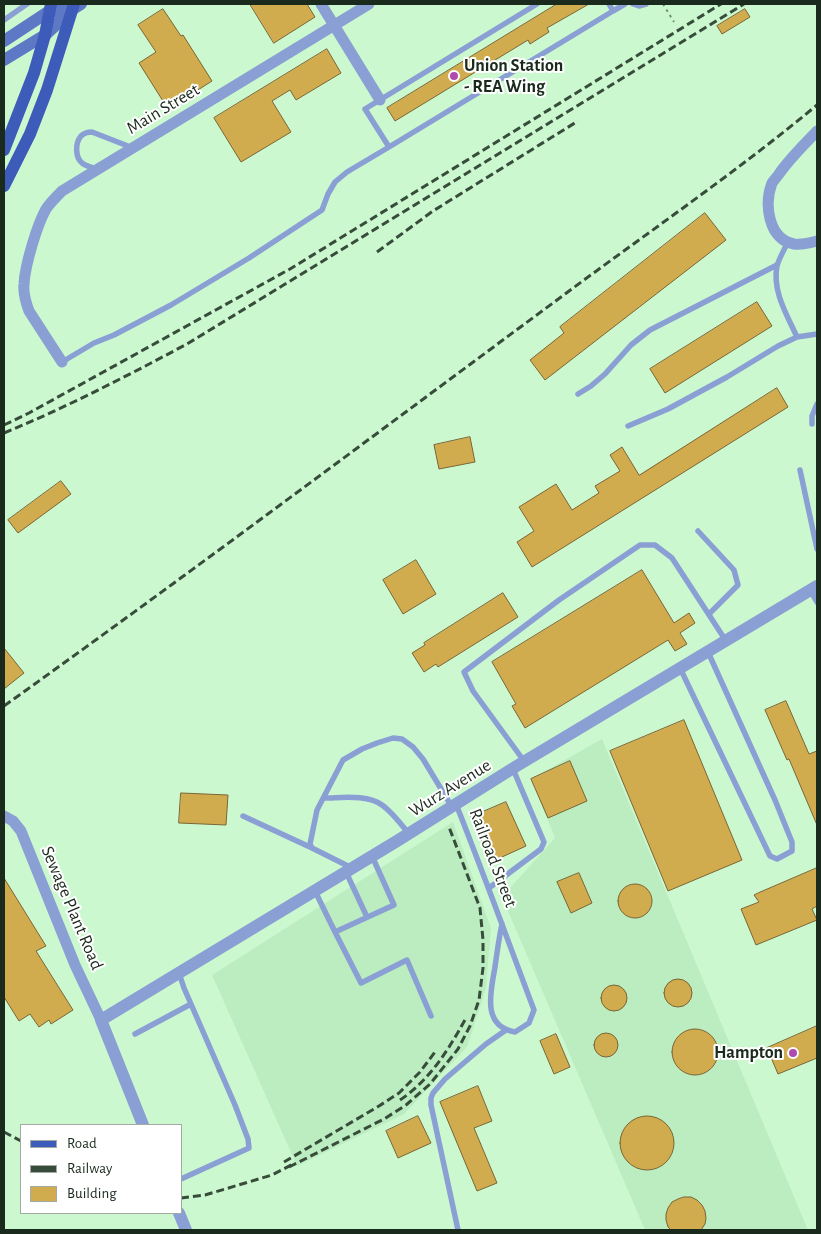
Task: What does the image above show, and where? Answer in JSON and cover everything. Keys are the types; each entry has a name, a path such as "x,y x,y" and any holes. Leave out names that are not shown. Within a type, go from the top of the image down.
{"main road":[{"path":"4,41 50,8 76,5"},
{"path":"4,60 45,35 76,5"},
{"path":"4,186 30,134 76,5"},
{"path":"4,150 28,88 45,35 50,8"}],"street":[{"path":"321,4 380,100"},
{"name":"Main Street","path":"62,362 29,311 24,284 29,257 40,220 48,207 62,192 98,169 369,4"},
{"path":"817,131 788,162 772,183 768,202 770,219 774,230 782,237 793,244 817,241"},
{"name":"Wurz Avenue","path":"101,1020 409,834 512,769 814,588"},
{"name":"Sewage Plant Road","path":"4,816 13,821 21,831 75,965 101,1020"},
{"path":"101,1020 143,1124"},
{"path":"179,1214 186,1230"}],"lane":[{"path":"4,20 27,4"},
{"path":"389,147 365,109 537,4"},
{"path":"609,4 614,11"},
{"path":"62,362 94,343 114,335 171,304 257,253 322,210 335,182 347,172 625,4"},
{"path":"634,4 638,6 646,4"},
{"path":"98,169 83,164 77,155 78,142 86,132 92,132 133,148"},
{"path":"788,241 777,265 776,283 782,304 797,338"},
{"path":"578,394 605,374 632,345 650,330 777,265"},
{"path":"628,426 668,409 727,377 778,346 797,338 817,334"},
{"path":"812,424 812,416 817,404"},
{"path":"800,470 817,550"},
{"path":"698,531 734,570 738,585 709,614"},
{"path":"524,762 473,692 464,672 559,600 640,545 655,545 672,558 726,641"},
{"path":"814,588 817,602"},
{"path":"680,668 770,856 777,859 792,851 792,842 778,808 708,652"},
{"name":"Railroad Street","path":"312,848 310,844 318,810 343,760 377,742 393,738 402,740 413,747 423,759 454,805 489,888 534,1010 529,1023 515,1032 506,1030 497,1023 491,1012 490,998 502,924"},
{"path":"489,888 541,849 544,842 512,769"},
{"path":"324,798 363,798 380,803 409,834"},
{"path":"242,816 312,848 349,870 367,917"},
{"path":"335,932 394,904 372,856"},
{"path":"315,891 361,983 407,960 431,1016"},
{"path":"179,973 235,1105 248,1140 249,1148 182,1179"},
{"path":"135,1034 191,1004"},
{"path":"458,1230 431,1098 445,1079 486,1044 506,1030"}],"path":[{"path":"663,4 674,22"}],"shaded area":[{"path":"602,739 808,1230 645,1230 502,897 555,838 531,779"},
{"path":"453,822 491,928 486,988 467,1047 404,1114 297,1166 212,975"}],"building":[{"path":"250,4 307,4 315,17 274,43"},
{"name":"Union Station - REA Wing","path":"557,4 589,4 547,28 549,32 530,44 528,40 395,121 387,108"},
{"path":"163,9 181,36 183,35 212,81 168,109 139,63 156,52 138,25"},
{"path":"745,9 750,17 722,34 717,26"},
{"path":"327,49 341,73 296,100 290,90 272,101 291,132 241,162 214,118"},
{"path":"705,213 726,240 545,380 530,360 564,333 560,327"},
{"path":"757,302 772,326 665,393 650,369"},
{"path":"777,388 788,407 532,567 517,542 534,531 519,507 556,484 572,510 599,493 595,486 620,471 610,455 622,447 639,475"},
{"path":"470,437 475,462 439,469 434,445"},
{"path":"61,481 71,494 18,533 8,520"},
{"path":"416,560 436,594 403,614 383,580"},
{"path":"642,570 674,623 689,613 695,623 680,633 687,644 675,651 668,640 525,728 512,706 516,704 492,662"},
{"path":"503,593 518,617 438,667 436,664 424,672 412,653 425,645 424,643"},
{"path":"4,648 24,673 4,689"},
{"path":"786,701 809,754 817,751 817,825 789,759 787,760 765,710"},
{"path":"684,720 742,860 668,891 610,751"},
{"path":"570,761 587,801 548,818 531,779"},
{"path":"181,793 228,795 226,825 179,823"},
{"path":"506,802 526,846 491,862 471,817"},
{"path":"817,868 817,906 812,909 817,920 756,945 741,909 759,902 754,895"},
{"path":"579,873 592,903 571,913 557,882"},
{"path":"4,878 46,946 36,951 73,1010 51,1024 49,1020 39,1027 30,1014 19,1021 4,997"},
{"path":"635,884 647,889 652,901 647,913 635,918 623,913 618,901 623,889"},
{"path":"678,979 688,983 692,993 688,1003 678,1007 668,1003 664,993 668,983"},
{"path":"614,985 624,988 627,998 624,1008 614,1011 604,1008 601,998 604,988"},
{"name":"Hampton","path":"817,1026 817,1058 778,1074 767,1048"},
{"path":"695,1029 708,1033 714,1039 718,1052 714,1065 708,1071 695,1075 682,1071 676,1065 672,1052 676,1039 682,1033"},
{"path":"606,1033 615,1036 618,1045 615,1054 606,1057 597,1054 594,1045 597,1036"},
{"path":"556,1034 570,1067 554,1074 540,1041"},
{"path":"478,1086 492,1121 474,1128 497,1183 477,1191 440,1102"},
{"path":"418,1116 431,1143 398,1158 386,1131"},
{"path":"647,1116 657,1118 666,1124 672,1133 674,1143 672,1153 666,1162 657,1168 647,1170 637,1168 628,1162 622,1153 620,1143 622,1133 628,1124 637,1118"},
{"path":"684,1197 691,1197 702,1205 706,1218 701,1230 671,1230 668,1227 666,1214 668,1208 672,1202"}],"railway":[{"path":"4,425 290,269 721,4"},
{"path":"4,433 97,391 187,344 744,4"},
{"path":"4,706 721,180 817,105"},
{"path":"377,252 433,211 578,121"},
{"path":"289,1167 384,1119 406,1105 430,1084 458,1049 470,1026 479,1000 483,968 480,908 449,827"},
{"path":"400,1100 430,1073 446,1052 466,1018"},
{"path":"284,1162 399,1093 420,1072 435,1052"},
{"path":"4,1132 20,1140"},
{"path":"182,1198 205,1195 272,1175 295,1163"}],"place":[{"name":"Union Station - REA Wing","path":"454,76"},
{"name":"Hampton","path":"793,1053"}]}
